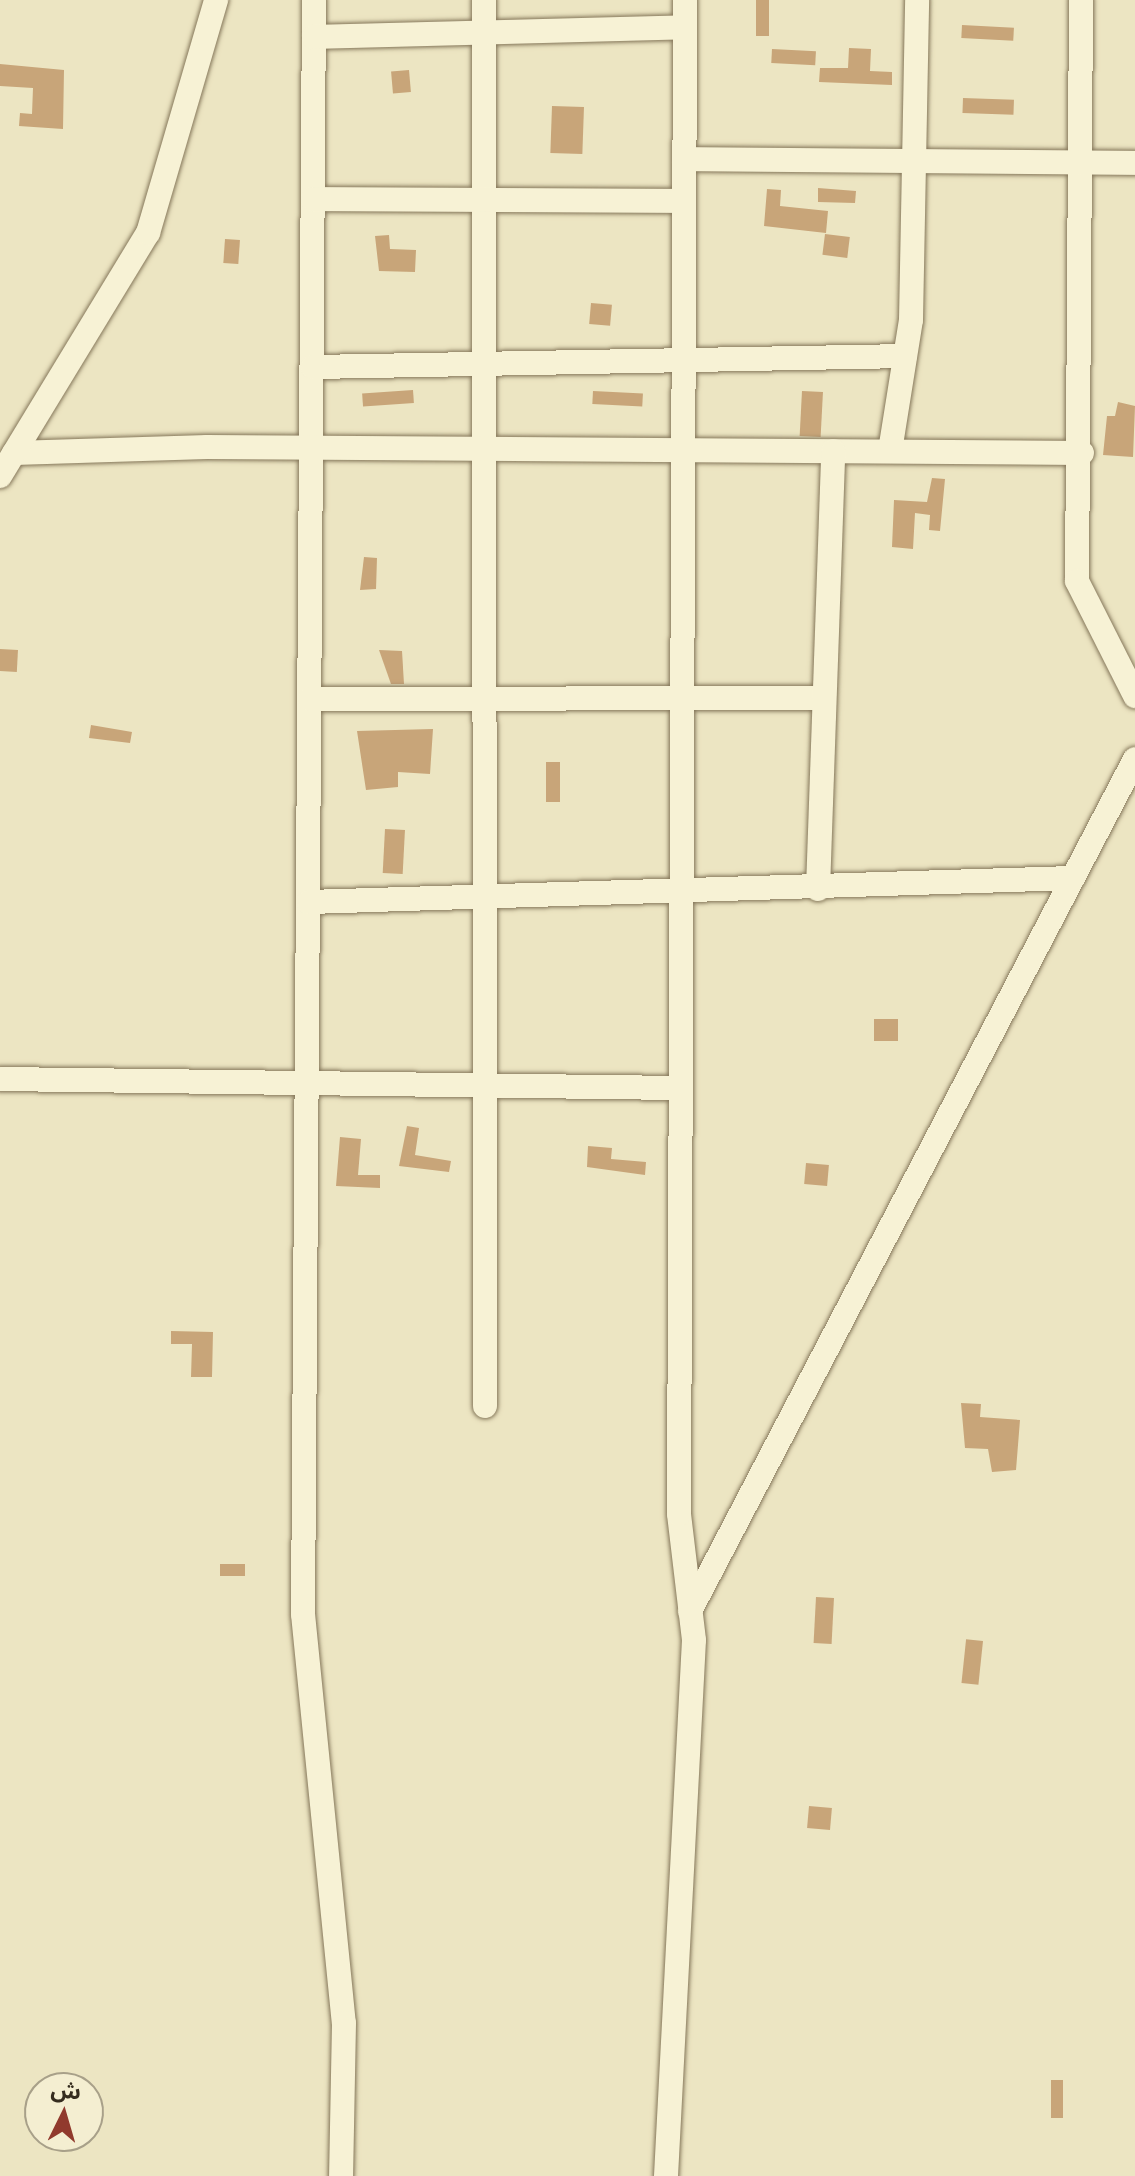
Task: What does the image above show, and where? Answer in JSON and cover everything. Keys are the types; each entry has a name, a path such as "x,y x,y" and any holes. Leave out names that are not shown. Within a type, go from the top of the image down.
{"street":[{"path":"0,476 148,233 216,0"},
{"path":"314,0 303,1614 344,2023 341,2176"},
{"path":"484,0 485,1406"},
{"path":"666,2176 690,1611 679,1514 678,894 685,0"},
{"path":"890,451 905,356 914,161 917,0"},
{"path":"1081,0 1078,162 1082,453 1077,581 1135,696"},
{"path":"314,37 685,27"},
{"path":"684,159 1135,163"},
{"path":"313,199 683,201"},
{"path":"313,367 905,356"},
{"path":"14,453 312,448 1082,453"},
{"path":"818,889 833,451"},
{"path":"310,699 824,698"},
{"path":"690,1611 1135,759"},
{"path":"309,902 678,894 1073,878"},
{"path":"0,1079 678,1088"}],"building":[{"path":"756,0 769,0 769,36 756,36"},
{"path":"962,25 1014,28 1013,41 961,38"},
{"path":"849,48 871,49 870,71 892,72 892,85 819,82 820,68 848,68"},
{"path":"772,49 816,51 815,65 771,63"},
{"path":"0,64 64,70 63,129 19,126 20,113 32,114 33,88 0,86"},
{"path":"409,70 411,92 393,93 391,72"},
{"path":"963,98 1014,100 1013,115 962,113"},
{"path":"552,106 584,107 582,154 550,153"},
{"path":"818,188 856,191 855,203 818,202"},
{"path":"767,189 781,190 780,206 828,211 826,233 764,226"},
{"path":"825,234 850,237 847,258 822,255"},
{"path":"389,235 390,249 416,250 415,272 379,271 375,236"},
{"path":"225,239 240,240 238,264 223,263"},
{"path":"591,303 612,305 610,326 589,324"},
{"path":"413,390 414,403 363,407 362,394"},
{"path":"593,391 643,394 642,407 592,404"},
{"path":"802,391 823,392 821,437 800,436"},
{"path":"1118,402 1135,406 1133,457 1103,455 1107,416 1115,416"},
{"path":"932,478 945,479 940,531 929,530 930,515 915,513 913,549 892,547 894,500 927,502"},
{"path":"364,557 377,558 376,589 360,590"},
{"path":"0,649 18,650 17,672 0,671"},
{"path":"379,650 402,651 404,684 391,684"},
{"path":"91,725 132,732 130,743 89,738"},
{"path":"433,729 430,774 398,772 398,787 366,790 357,731"},
{"path":"546,762 560,762 560,802 546,802"},
{"path":"385,829 405,830 403,874 383,873"},
{"path":"874,1019 898,1019 898,1041 874,1041"},
{"path":"407,1126 419,1128 415,1155 451,1161 449,1172 399,1166"},
{"path":"340,1137 361,1139 358,1175 380,1175 380,1188 336,1186"},
{"path":"588,1146 612,1148 611,1159 646,1162 645,1175 587,1167"},
{"path":"806,1163 829,1165 827,1186 804,1184"},
{"path":"171,1331 213,1332 212,1377 191,1377 192,1344 171,1344"},
{"path":"961,1403 981,1404 980,1417 1020,1420 1016,1470 992,1472 988,1449 965,1448"},
{"path":"220,1564 245,1564 245,1576 220,1576"},
{"path":"816,1597 834,1598 832,1644 814,1643"},
{"path":"966,1639 983,1641 978,1685 961,1683"},
{"path":"809,1806 832,1808 830,1830 807,1828"},
{"path":"1051,2080 1063,2080 1063,2118 1051,2118"}]}
